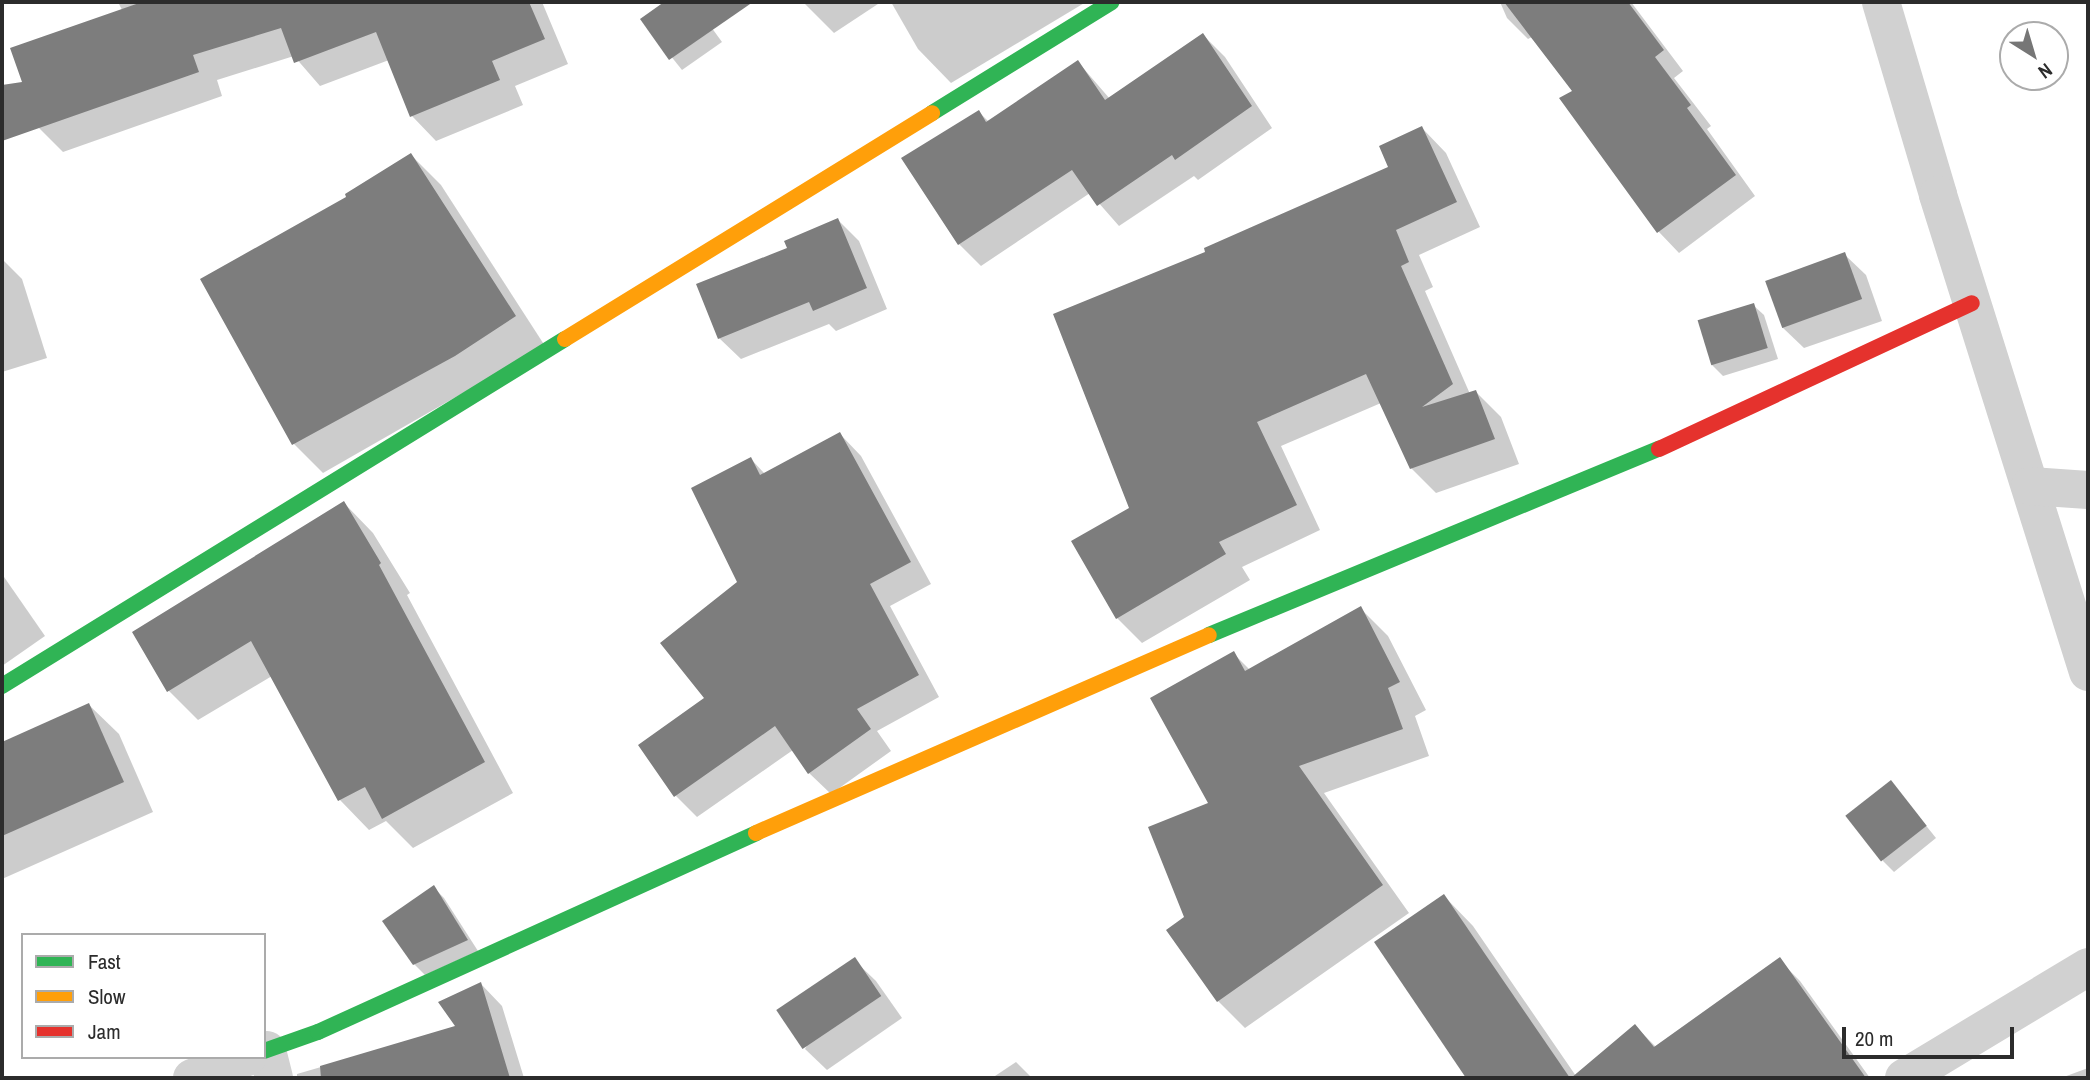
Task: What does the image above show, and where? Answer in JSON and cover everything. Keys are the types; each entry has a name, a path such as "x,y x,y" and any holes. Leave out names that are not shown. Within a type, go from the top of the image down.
{"street":[{"path":"2,686 1112,2"},
{"path":"1881,2 2088,671"},
{"path":"266,1058 953,746 1362,570 1659,449 1972,303"},
{"path":"2030,486 2088,490"},
{"path":"1904,1078 2088,967"},
{"path":"192,1078 263,1059"}],"building":[{"path":"142,2 529,2 545,39 492,61 500,80 410,117 376,32 294,63 281,28 193,55 199,72 2,141 2,85 22,82 10,48"},
{"path":"664,2 753,2 669,60 640,19"},
{"path":"1504,2 1628,2 1664,50 1655,57 1691,105 1687,108 1736,175 1657,233 1559,98 1572,91"},
{"path":"1203,33 1252,106 1175,160 1172,155 1097,206 1072,170 958,245 901,158 979,110 986,122 1078,60 1105,100"},
{"path":"1422,126 1457,202 1396,230 1409,262 1401,266 1453,384 1422,407 1476,390 1495,439 1410,469 1366,374 1257,422 1297,505 1219,542 1226,554 1116,619 1071,541 1129,508 1053,314 1205,252 1204,248 1388,167 1379,146"},
{"path":"411,153 516,316 455,356 292,445 200,279 346,197 345,194"},
{"path":"838,218 867,288 813,311 809,302 718,339 696,284 787,248 784,241"},
{"path":"1845,252 1862,299 1782,328 1765,281"},
{"path":"1754,303 1768,348 1711,365 1698,320"},
{"path":"840,432 911,562 870,584 919,675 857,709 871,729 808,774 775,726 674,797 638,745 704,698 660,643 737,582 691,488 751,457 760,475"},
{"path":"344,501 381,563 379,565 485,762 382,819 365,787 338,801 251,641 167,692 132,632"},
{"path":"1361,606 1400,682 1388,688 1403,729 1299,766 1383,885 1217,1002 1166,930 1184,917 1148,827 1208,803 1150,698 1234,651 1245,671"},
{"path":"89,703 124,782 2,836 2,742"},
{"path":"1891,780 1927,826 1881,861 1845,816"},
{"path":"434,885 468,940 413,965 382,921"},
{"path":"1444,894 1570,1078 1466,1078 1374,942"},
{"path":"855,957 881,996 803,1049 776,1010"},
{"path":"1780,957 1866,1078 1571,1078 1635,1024 1654,1047"},
{"path":"481,982 510,1078 321,1078 320,1066 455,1026 438,1002"}],"traffic: fast":[{"path":"932,113 1112,2"},
{"path":"2,686 565,339"},
{"path":"1209,635 1659,449"},
{"path":"266,1050 318,1032 756,833"}],"traffic: slow":[{"path":"565,339 932,113"},
{"path":"756,833 1209,635"}],"traffic: jam":[{"path":"1659,449 1972,303"}]}
